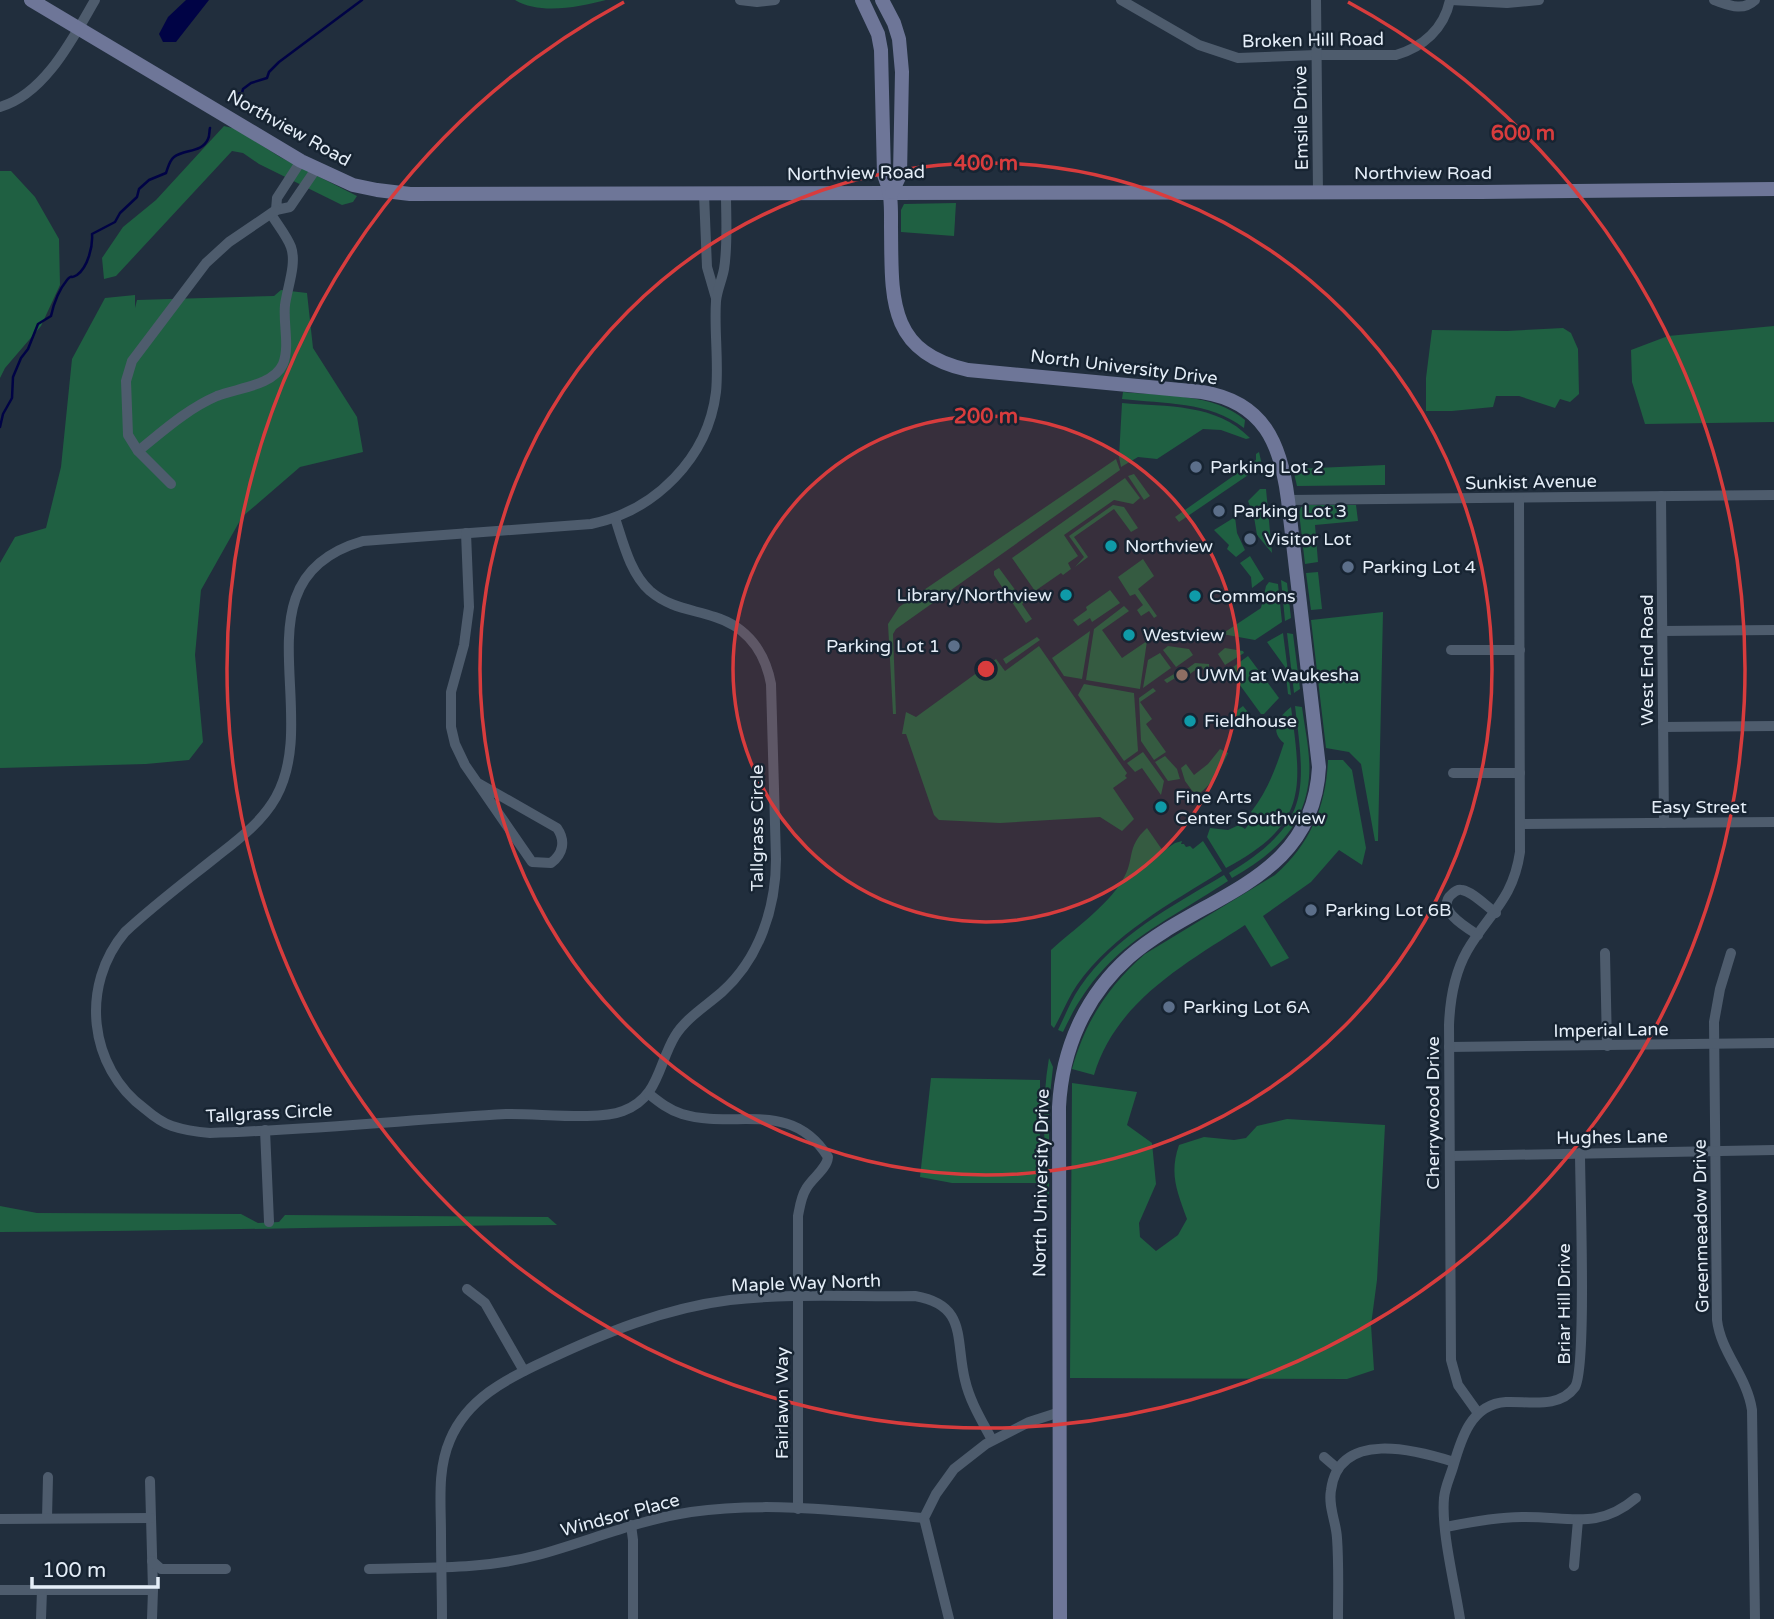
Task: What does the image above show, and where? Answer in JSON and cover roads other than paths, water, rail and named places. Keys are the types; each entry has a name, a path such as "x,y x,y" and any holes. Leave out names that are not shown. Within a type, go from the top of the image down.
{"street":[{"name":"Northview Road","path":"31,0 300,161 366,188 410,194 1318,193 1774,189"},
{"path":"0,107 20,99 41,82 95,0"},
{"path":"740,0 775,0"},
{"name":"North University Drive","path":"862,0 881,50 884,175 892,192 894,303 902,326 922,350 941,362 968,370 1202,392 1228,400 1249,411 1269,433 1282,462 1288,500 1319,767 1313,806 1302,830 1282,857 1266,870 1129,957 1101,986 1080,1021 1065,1062 1059,1096 1060,1619"},
{"name":"North University Drive","path":"882,0 894,23 898,39 901,90 900,175 892,192"},
{"name":"Broken Hill Road","path":"1121,0 1199,45 1238,58 1396,55 1407,52 1418,47 1439,27 1450,0"},
{"name":"Emsile Drive","path":"1316,0 1318,193"},
{"path":"1450,0 1507,3 1539,0"},
{"path":"1714,0 1735,7 1744,7 1755,0"},
{"path":"882,88 901,90"},
{"path":"138,451 190,410 218,396 267,379 277,372 283,363 286,345 285,308 292,265 291,247 274,212 277,198 300,161"},
{"path":"171,484 138,451 128,435 127,381 132,361 206,263 229,242 274,212 290,208 316,169"},
{"name":"Tallgrass Circle","path":"704,194 707,267 716,299"},
{"name":"Tallgrass Circle","path":"615,518 635,572 645,586 665,602 728,622 746,634 764,658 771,684 776,859 770,912 756,947 743,968 724,990 690,1018 675,1036 649,1094 625,1111 607,1115 509,1114 209,1133 172,1126 151,1114 130,1097 110,1071 100,1044 95,1019 100,978 112,950 125,932 245,834 276,798 291,752 289,618 298,591 312,570 332,554 363,541 591,524 615,518 659,493 683,469 701,441 712,413 716,393 716,299 724,267 726,194"},
{"name":"Sunkist Avenue","path":"1288,500 1774,495"},
{"name":"West End Road","path":"1661,496 1664,823"},
{"name":"Cherrywood Drive","path":"1478,1413 1458,1385 1451,1360 1450,1006 1461,964 1478,935 1506,898 1520,852 1519,498"},
{"path":"466,533 469,607 464,645 451,692 450,717 459,754 478,783 532,862 551,863 558,858 563,841 558,828 478,783"},
{"path":"1662,631 1774,630"},
{"path":"1451,650 1520,650"},
{"path":"1663,727 1774,726"},
{"path":"1452,773 1520,773"},
{"name":"Easy Street","path":"1520,824 1774,822"},
{"path":"1478,935 1449,912 1447,902 1454,891 1464,891 1496,913"},
{"path":"1605,953 1607,1046"},
{"name":"Greenmeadow Drive","path":"1731,953 1715,1013 1718,1329 1725,1348 1747,1387 1752,1410 1755,1619"},
{"name":"Imperial Lane","path":"1449,1047 1774,1043"},
{"name":"Fairlawn Way","path":"649,1094 669,1108 692,1116 767,1118 790,1124 808,1134 829,1160 806,1187 797,1216 798,1509"},
{"path":"265,1130 269,1222"},
{"name":"Hughes Lane","path":"1450,1156 1774,1150"},
{"name":"Briar Hill Drive","path":"1478,1413 1503,1402 1558,1401 1570,1393 1578,1380 1581,1328 1580,1153"},
{"path":"467,1289 485,1303 524,1371"},
{"name":"Maple Way North","path":"442,1619 441,1474 451,1437 460,1420 475,1402 524,1371 616,1330 676,1310 748,1298 915,1296 931,1299 946,1308 957,1326 967,1389 992,1440"},
{"path":"949,1619 924,1518 947,1477 964,1460 992,1440 1030,1422 1060,1412"},
{"path":"1460,1619 1444,1499 1454,1462 1470,1422 1478,1413"},
{"path":"1338,1619 1337,1535 1330,1497 1338,1469 1361,1452 1378,1449 1422,1452 1454,1462"},
{"path":"1324,1457 1338,1469"},
{"path":"47,1518 48,1478"},
{"path":"150,1481 152,1619"},
{"path":"1446,1527 1521,1517 1578,1520 1604,1518 1625,1508 1636,1498"},
{"name":"Windsor Place","path":"369,1569 488,1565 537,1555 631,1525 690,1512 719,1509 798,1509 924,1518"},
{"path":"0,1519 151,1518"},
{"path":"1574,1566 1578,1520"},
{"path":"631,1525 634,1619"},
{"path":"152,1561 161,1569 226,1569"},
{"path":"0,1590 153,1590"},
{"path":"41,1619 42,1590"}],"waterway":[{"path":"229,96 242,93 251,83 267,78 279,62 362,0"},
{"path":"0,427 3,414 12,398 13,377 21,358 28,349 38,324 51,316 64,284 70,277 77,275 87,262 92,234 115,222 120,213 137,197 139,189 149,180 166,173 174,157 202,147 209,138 210,128"}],"place":[{"name":"Parking Lot 2","path":"1196,467"},
{"name":"Parking Lot 3","path":"1219,511"},
{"name":"Visitor Lot","path":"1250,539"},
{"name":"Northview","path":"1111,546"},
{"name":"Parking Lot 4","path":"1348,567"},
{"name":"Library/Northview","path":"1066,595"},
{"name":"Commons","path":"1195,596"},
{"name":"Westview","path":"1129,635"},
{"name":"Parking Lot 1","path":"954,646"},
{"name":"UWM at Waukesha","path":"1182,675"},
{"name":"Fieldhouse","path":"1190,721"},
{"name":"Fine Arts Center Southview","path":"1161,807"},
{"name":"Parking Lot 6B","path":"1311,910"},
{"name":"Parking Lot 6A","path":"1169,1007"}]}
